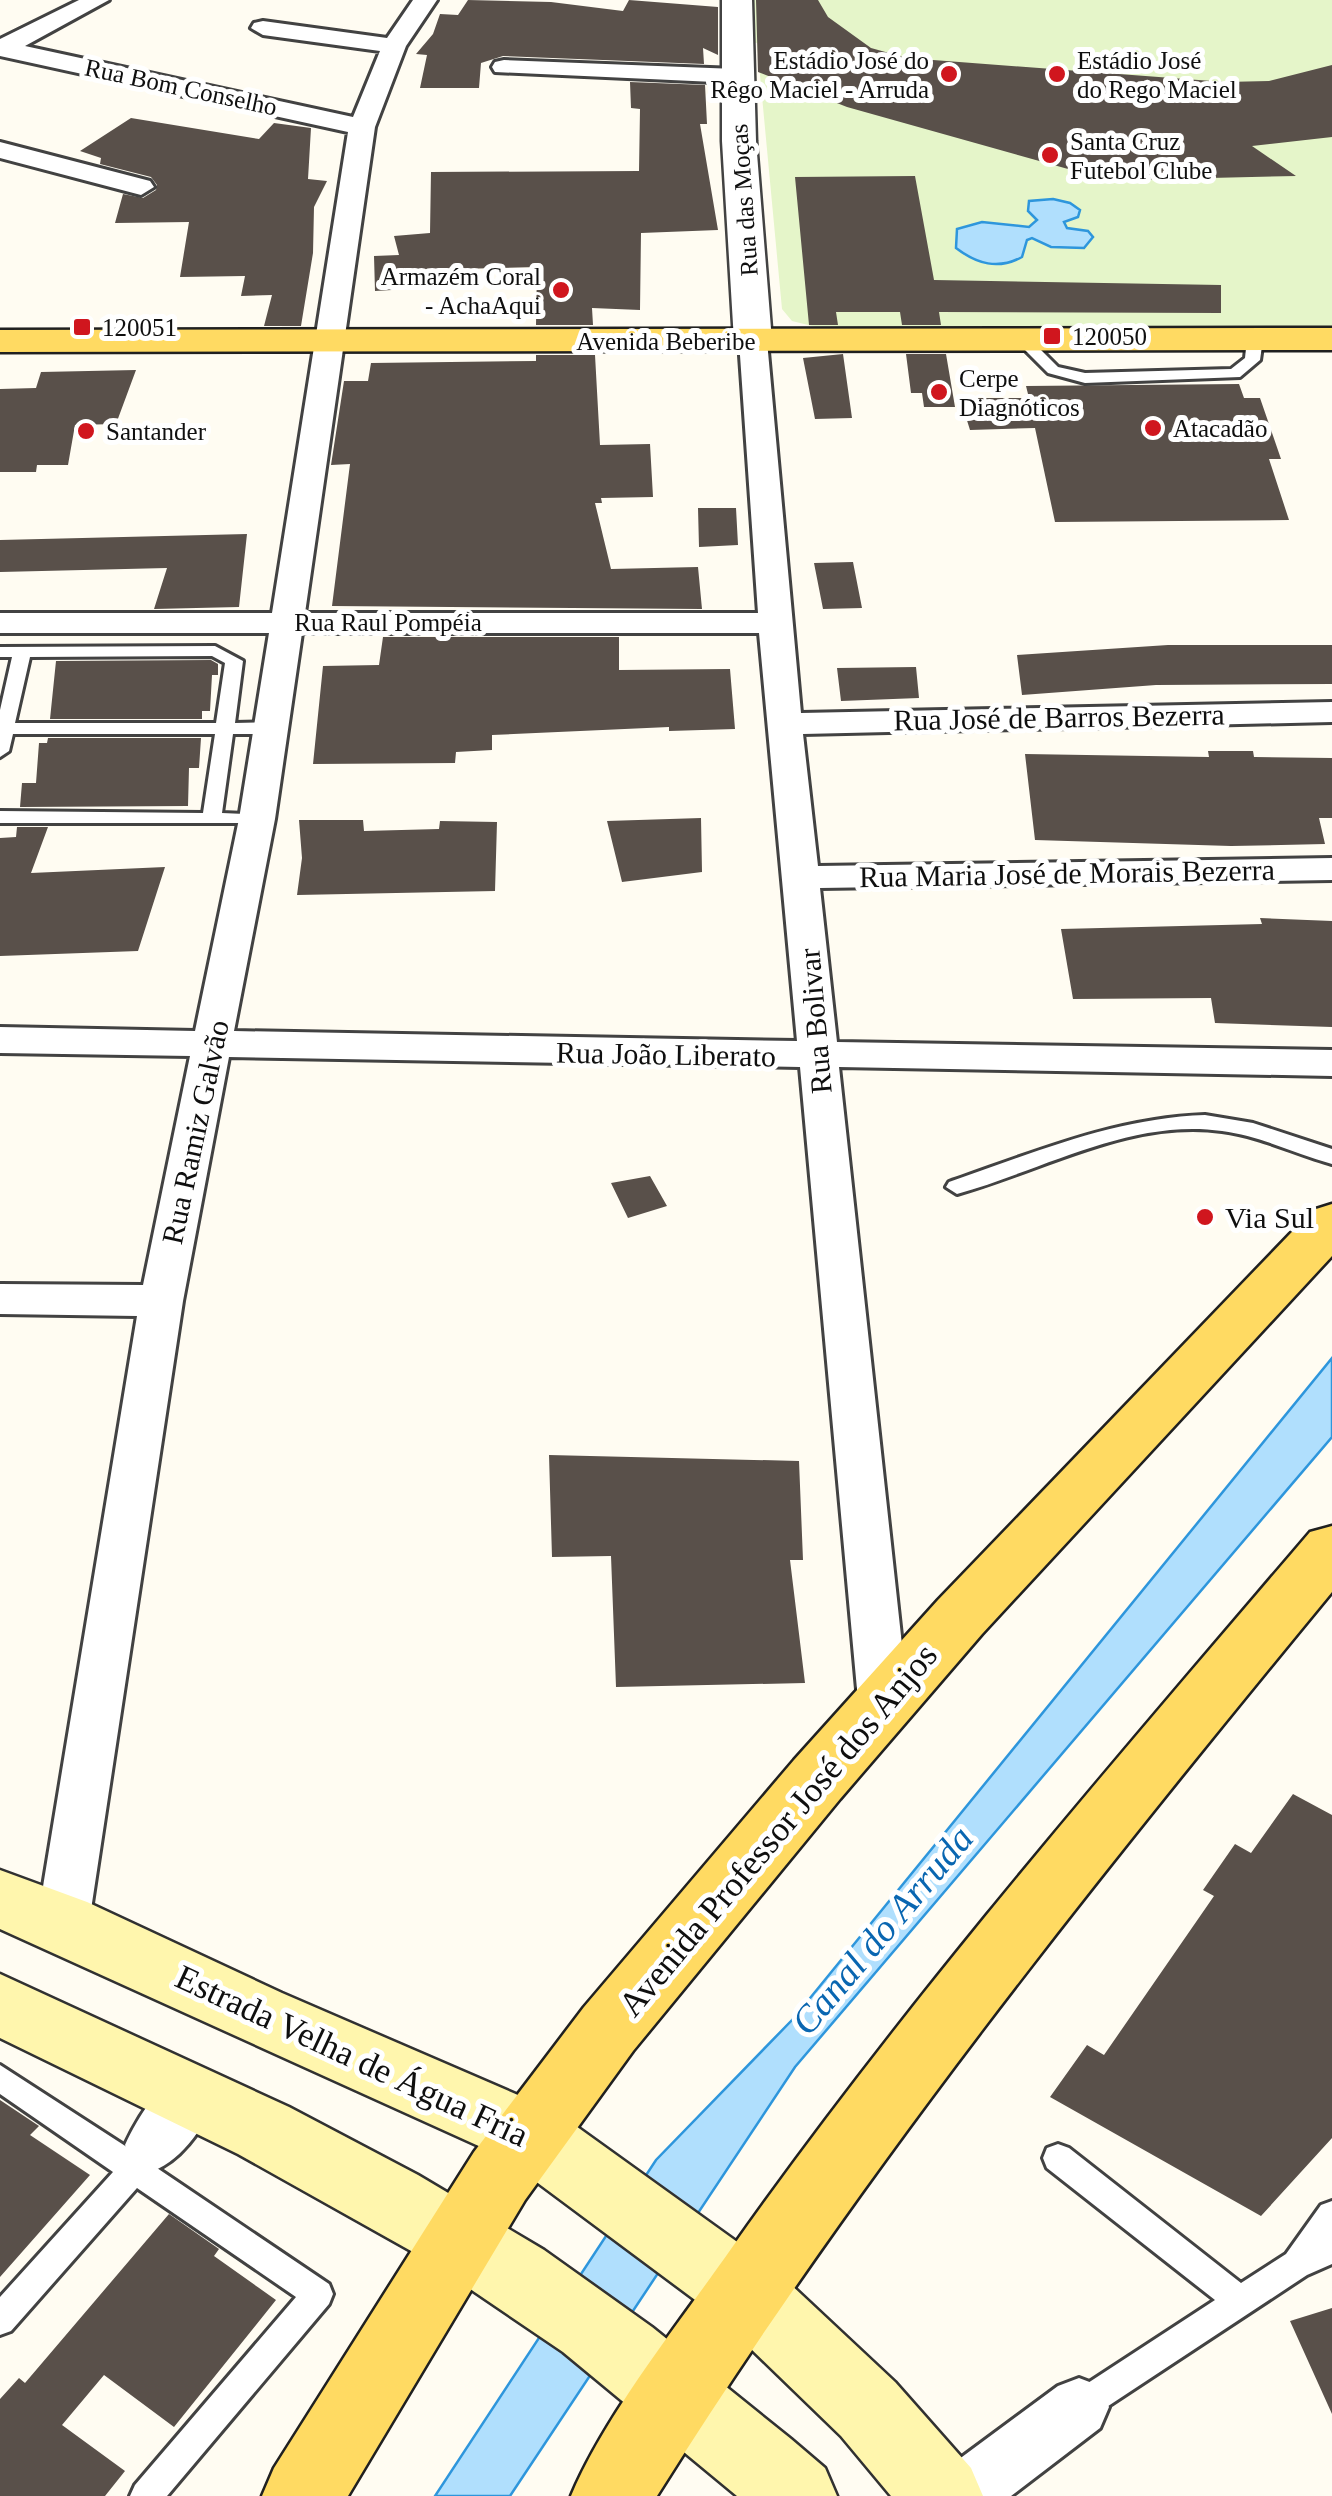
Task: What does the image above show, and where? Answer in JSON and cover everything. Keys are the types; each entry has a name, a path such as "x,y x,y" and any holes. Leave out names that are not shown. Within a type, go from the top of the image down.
{"main road":[{"name":"Avenida Beberibe","path":"0,341 1332,339"},
{"name":"Avenida Professor José dos Anjos","path":"302,2496 353,2422 490,2258 529,2134 636,1995 882,1700 1332,1224"},
{"path":"611,2496 647,2371 715,2271 836,2161 1066,1866 1332,1549"},
{"name":"Estrada Velha de Água Fria","path":"0,1900 62,1923 258,2015 529,2134 715,2271 868,2409 943,2496"},
{"path":"0,2005 160,2137 324,2161 490,2258 647,2371 797,2496"}],"street":[{"path":"1,48 97,0"},
{"name":"Rua Ramiz Galvão","path":"62,1923 160,1301 257,819 362,126 394,46 425,0"},
{"name":"Rua das Moças","path":"737,0 736,76 754,341"},
{"path":"263,28 394,46"},
{"name":"Rua Bom Conselho","path":"1,48 362,126"},
{"path":"504,67 736,76"},
{"path":"0,150 141,187"},
{"name":"Rua Bolivar","path":"754,341 776,623 882,1700"},
{"name":"Rua Raul Pompéia","path":"0,623 776,623"},
{"name":"Rua José de Barros Bezerra","path":"786,724 1332,712"},
{"name":"Rua Maria José de Morais Bezerra","path":"803,877 1332,869"},
{"name":"Rua João Liberato","path":"0,1040 1332,1063"},
{"path":"0,1298 160,1301"},
{"path":"961,2496 1079,2407"}],"lane":[{"path":"0,652 215,651 234,661 212,819"},
{"path":"0,751 22,652"},
{"path":"2,729 271,728"},
{"path":"0,817 257,819"},
{"path":"958,1186 1156,1123 1208,1122 1257,1132 1332,1157"},
{"path":"0,2078 160,2137 318,2294 146,2496"},
{"path":"0,2320 160,2137"},
{"path":"1058,2158 1240,2302"},
{"path":"1296,2265 1332,2215"},
{"path":"1079,2407 1296,2265 1332,2249"}],"green space":[{"name":"Santa Cruz Futebol Clube","path":"745,0 1332,0 1332,328 816,327 792,321 782,309 757,43 749,42"}],"water":[{"path":"1053,199 1080,210 1078,217 1064,222 1067,228 1088,231 1093,237 1084,248 1051,247 1032,238 1027,240 1022,257 996,264 972,258 956,248 957,229 982,222 1029,227 1037,220 1028,211 1029,201"},
{"name":"Canal do Arruda","path":"1332,1358 1332,1437 795,2067 510,2496 435,2496 656,2160 793,2019"}],"building":[{"path":"468,0 551,2 623,11 629,0 718,7 718,55 703,48 704,64 503,56 481,63 479,88 420,88 427,55 416,54 433,34 440,14 458,15"},
{"name":"Estádio José do Rêgo Maciel - Arruda","path":"756,0 818,0 828,17 871,48 907,58 1225,82 1269,81 1332,65 1332,137 1252,146 1296,176 1085,181 1086,174 847,107 758,72"},
{"path":"630,82 705,85 707,124 700,124 718,230 641,233 640,310 592,308 593,325 536,325 537,267 457,269 459,286 375,291 374,256 399,255 394,236 430,233 431,172 639,171 640,109 631,108"},
{"path":"131,118 259,139 274,123 311,128 308,179 327,181 314,207 313,253 301,326 264,326 272,295 241,296 245,276 180,277 189,222 115,223 123,194 143,198 157,185 151,177 100,164 101,158 80,151"},
{"path":"915,176 934,280 1221,285 1221,313 939,312 941,325 902,325 900,312 836,312 838,325 809,325 795,177"},
{"path":"843,354 852,418 815,419 803,358"},
{"path":"906,354 946,354 955,407 924,407 922,393 911,393"},
{"path":"536,355 595,355 600,445 650,444 653,497 601,498 602,503 595,503 611,569 698,567 702,609 332,606 350,464 331,465 344,381 368,381 371,363 536,361"},
{"path":"136,370 116,424 75,425 68,465 37,465 36,472 0,472 0,389 36,388 41,372"},
{"name":"Atacadão","path":"1239,384 1244,398 1260,398 1281,459 1269,459 1289,520 1055,522 1035,428 970,430 960,398 1029,398 1026,386"},
{"path":"698,508 736,508 738,545 699,547"},
{"path":"247,534 239,607 154,609 167,568 0,572 0,540"},
{"path":"853,562 862,608 823,609 814,563"},
{"path":"383,637 619,637 619,670 730,669 735,729 669,731 669,727 492,735 492,750 456,752 455,763 313,764 323,666 379,665"},
{"path":"1168,645 1332,645 1332,684 1156,685 1022,695 1017,655"},
{"path":"211,660 218,664 218,675 212,675 210,711 202,711 202,719 50,719 56,661"},
{"path":"916,667 919,698 841,701 837,668"},
{"path":"48,738 201,738 199,768 189,768 188,806 20,807 22,783 36,783 39,743 47,743"},
{"path":"1208,751 1253,751 1254,757 1332,758 1332,818 1319,818 1325,844 1231,846 1035,840 1025,754 1209,757"},
{"path":"701,818 702,872 622,882 607,821"},
{"path":"299,820 363,820 364,831 439,829 440,821 497,822 495,891 297,895 302,858"},
{"path":"17,827 48,827 31,873 165,867 138,951 0,956 0,838 16,837"},
{"path":"1260,918 1332,921 1332,1027 1215,1023 1211,998 1073,999 1061,929 1262,924"},
{"path":"650,1176 667,1206 628,1218 611,1183"},
{"path":"549,1455 799,1461 803,1560 790,1560 805,1683 616,1687 611,1556 552,1557"},
{"path":"1293,1794 1332,1815 1332,2138 1261,2216 1050,2097 1087,2045 1104,2055 1214,1896 1203,1890 1235,1844 1251,1853"},
{"path":"0,2100 39,2126 30,2135 90,2175 0,2277"},
{"path":"169,2214 219,2249 214,2256 276,2300 174,2427 104,2375 62,2425 125,2471 105,2496 0,2496 0,2399 19,2378 25,2383"},
{"path":"1332,2308 1332,2414 1290,2321"}],"place":[{"name":"Estádio José do Rêgo Maciel - Arruda","path":"949,74"},
{"name":"Estádio José do Rego Maciel","path":"1057,74"},
{"name":"Santa Cruz Futebol Clube","path":"1050,155"},
{"name":"Armazém Coral - AchaAqui","path":"561,290"},
{"name":"120051","path":"82,327"},
{"name":"120050","path":"1052,336"},
{"name":"Cerpe Diagnóticos","path":"939,392"},
{"name":"Atacadão","path":"1153,428"},
{"name":"Santander","path":"86,431"},
{"name":"Via Sul","path":"1205,1217"}]}
